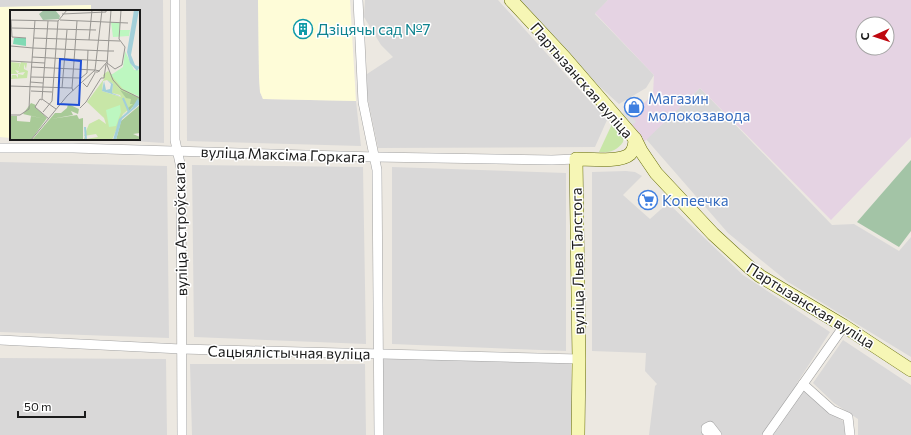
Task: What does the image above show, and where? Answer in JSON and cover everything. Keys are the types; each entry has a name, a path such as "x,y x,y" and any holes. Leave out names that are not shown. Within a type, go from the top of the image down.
{"main road":[{"name":"Партызанская вуліца","path":"511,0 574,68 635,139 641,151 656,173 713,234 760,276 844,326 911,370"},
{"path":"615,160 630,154 634,148 635,139"},
{"path":"576,159 628,160 642,164 656,173"},
{"name":"вуліца Льва Талстога","path":"576,159 579,359 578,435"}],"street":[{"name":"вуліца Астроўскага","path":"175,0 176,140 181,168 182,200 182,435"},
{"name":"вуліца Максіма Горкага","path":"358,0 363,102 375,157"},
{"name":"вуліца Максіма Горкага","path":"0,148 73,148 375,157 552,160 576,159"},
{"path":"375,157 377,170 379,435"},
{"path":"766,435 844,326"},
{"name":"Сацыялістычная вуліца","path":"0,340 181,349 579,359"},
{"path":"803,384 832,410 848,417 850,435"}],"shaded area":[{"path":"0,0 163,0 164,143 118,140 140,140 140,10 91,10 90,5 0,7"},
{"path":"186,0 258,0 259,77 260,92 263,99 356,101 361,146 187,141"},
{"path":"258,0 350,0 356,101 263,99 260,92 259,77"},
{"path":"365,0 498,0 607,120 595,147 378,148 366,91 367,74 393,57 381,45 364,17"},
{"path":"519,0 608,0 595,14 654,75 646,88 619,104 598,85"},
{"path":"608,0 911,0 911,137 831,220 700,88 644,142 620,127 653,94 654,75 595,13"},
{"path":"91,5 91,10 10,10 10,138 0,137 0,7"},
{"path":"700,88 832,225 854,224 899,251 911,237 911,357 788,282 728,233 646,139"},
{"path":"626,110 636,122 632,125 622,114"},
{"path":"0,162 167,166 169,338 0,332"},
{"path":"192,165 363,167 366,344 194,337"},
{"path":"392,167 566,173 566,351 392,344"},
{"path":"592,172 635,172 642,176 623,195 650,219 668,203 743,275 830,332 797,383 845,423 846,435 649,435 655,386 657,384 645,371 646,353 592,351"},
{"path":"843,340 911,385 911,435 858,435 858,419 834,403 813,383"},
{"path":"0,358 166,359 167,435 0,435"},
{"path":"383,358 571,363 572,435 383,435"},
{"path":"190,364 365,364 366,435 192,435"}],"green space":[{"path":"612,124 624,137 623,142 618,148 612,151 599,152"},
{"path":"911,160 911,231 899,247 857,222"}],"place":[{"name":"Дзіцячы сад №7","path":"303,29"},
{"name":"Магазин молокозавода","path":"634,107"},
{"name":"Копеечка","path":"648,200"}]}
